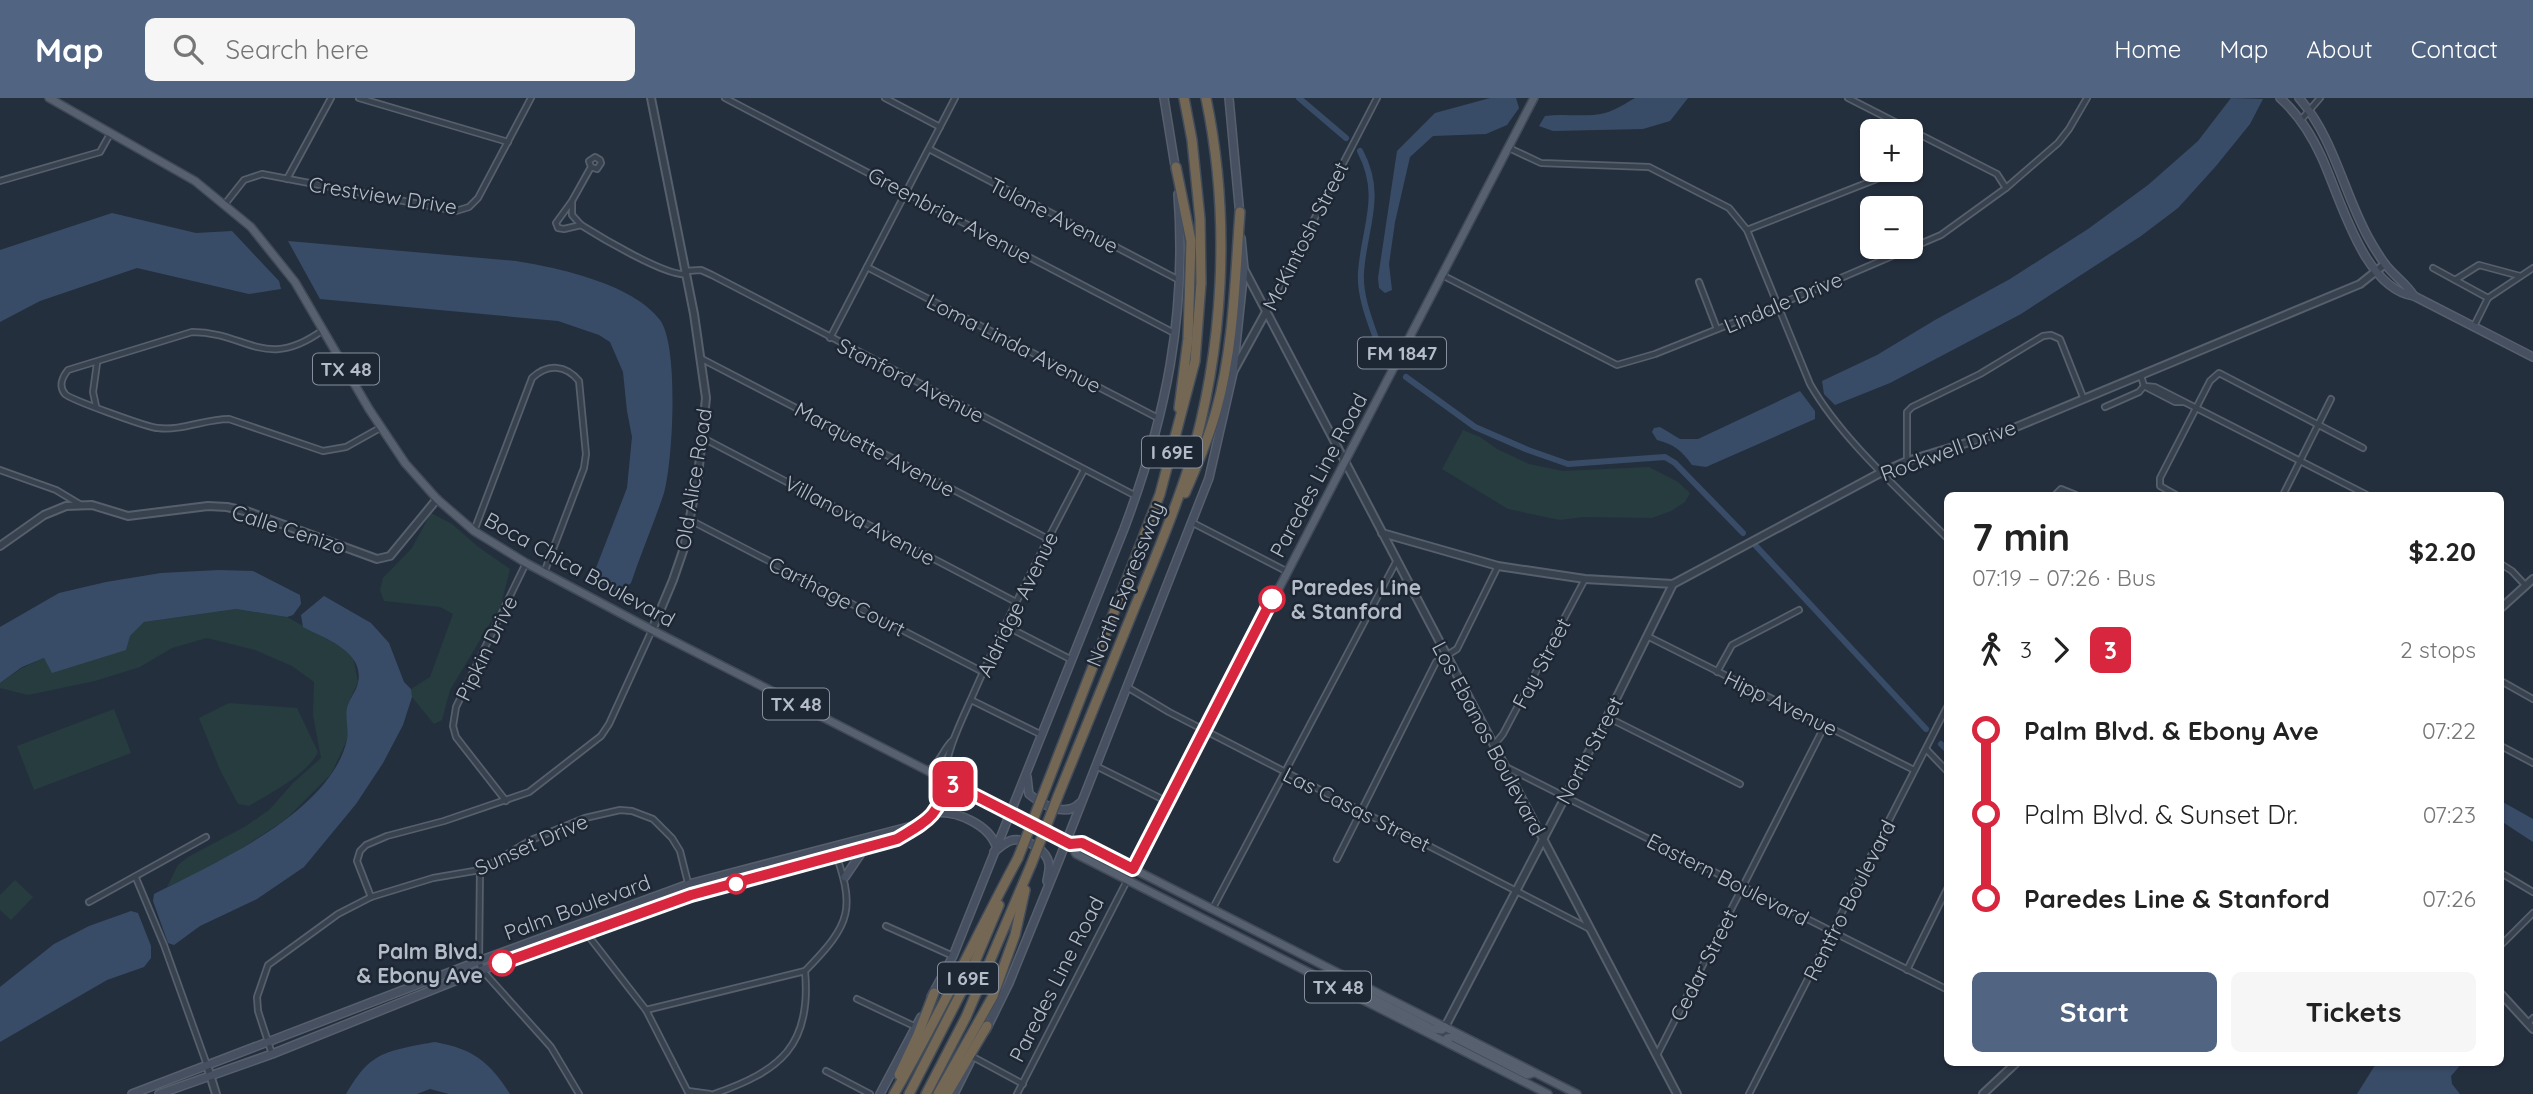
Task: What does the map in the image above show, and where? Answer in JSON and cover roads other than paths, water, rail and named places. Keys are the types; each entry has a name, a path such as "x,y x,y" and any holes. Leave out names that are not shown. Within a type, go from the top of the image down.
{"highway":[{"name":"North Expressway","path":"1018,858 1133,567 1170,463 1195,361 1201,283 1197,180 1184,98"},
{"name":"North Expressway","path":"1031,865 1170,522 1189,464 1213,358 1219,289 1216,166 1206,98"},
{"path":"1170,463 1188,339 1191,241 1176,167"},
{"path":"1147,577 1202,454 1217,408 1229,339 1240,212"},
{"path":"892,1094 910,1066 1018,858"},
{"name":"I 69E","path":"909,1094 966,983 1018,858"},
{"path":"938,1094 993,996 1015,935 1031,865"},
{"name":"I 69E","path":"926,1094 967,1017 1031,865"},
{"path":"892,1094 933,993"},
{"path":"947,1094 988,1026"}],"main road":[{"name":"Boca Chica Boulevard","path":"49,98 195,181 251,227 278,259 323,329 380,428 405,463 437,499 474,531 526,563 652,630 1009,813 1068,843 1082,843 1577,1094"},
{"name":"North Expressway","path":"880,1094 953,956 1136,496 1160,419 1169,379 1180,280 1176,167 1164,98"},
{"path":"954,1094 1009,983 1045,892 1068,843 1095,766 1209,478 1233,373 1244,269 1229,98"},
{"name":"Paredes Line Road","path":"1133,869 1534,98"},
{"path":"2280,98 2301,121 2322,157 2354,236 2375,271 2401,295 2414,296 2533,358"},
{"path":"2299,98 2325,136 2363,227 2385,264 2408,286 2414,296"},
{"path":"1028,769 1027,789 1037,800 1069,811 1082,800"},
{"path":"935,813 944,792 945,780"},
{"path":"935,813 945,811 985,830 991,835 995,849 1013,840 1037,847 1045,855 1049,865 1045,892"},
{"name":"Palm Boulevard","path":"159,1094 272,1054 482,970 691,895 897,839 935,813"},
{"name":"Palm Boulevard","path":"132,1094 689,884 923,823"},
{"name":"Boca Chica Boulevard","path":"1068,843 1076,854 1548,1094"},
{"path":"845,877 864,848"},
{"path":"1357,997 1367,995 1433,1029 1442,1030 1445,1027"},
{"path":"1445,1041 1453,1037 1527,1075 1535,1073"}],"street":[{"path":"287,179 331,98"},
{"path":"359,98 509,142"},
{"name":"Crestview Drive","path":"225,204 249,177 262,174 456,211 468,207 478,198 531,98"},
{"name":"Old Alice Road","path":"371,897 357,861 360,851 366,845 528,792 601,736 652,630 678,567 690,520 703,438 706,398 702,359 651,98"},
{"name":"Greenbriar Avenue","path":"725,98 1175,333"},
{"path":"885,98 940,127"},
{"path":"830,338 955,98"},
{"name":"McKintosh Street","path":"1233,373 1377,98"},
{"path":"1848,98 1887,119"},
{"name":"Lindale Drive","path":"1443,275 1617,365 1656,354 1717,330 1941,235 2006,188 2058,142 2087,98"},
{"path":"2301,121 2320,98"},
{"path":"0,181 100,152 111,132"},
{"path":"1923,138 1997,174 2006,188"},
{"path":"1509,148 1541,163 1649,167 1729,208 1747,230 1817,396 1882,472 1944,535"},
{"name":"Tulane Avenue","path":"929,149 1180,280"},
{"path":"581,225 572,215 572,201 591,167"},
{"path":"1747,230 1869,182"},
{"name":"Stanford Avenue","path":"572,201 556,225 564,229 581,225 676,275 701,270 712,275 1136,496"},
{"name":"Rockwell Drive","path":"1673,584 1882,472 1907,461 2009,430 2083,397 2141,376 2360,284 2385,264"},
{"path":"2455,280 2479,265 2520,276"},
{"name":"Loma Linda Avenue","path":"867,267 1160,419"},
{"path":"2433,268 2488,298"},
{"path":"2473,327 2488,298 2533,268"},
{"name":"Los Ebanos Boulevard","path":"1244,269 1677,1094"},
{"path":"1699,282 1717,330"},
{"path":"323,329 285,348 267,349 207,332 192,332 68,370 61,385 65,394 77,401 159,429 214,419 229,419 323,451 346,447 380,428"},
{"path":"1907,461 1907,412 1912,407 1980,374 2043,337 2051,335 2060,339 2083,397"},
{"name":"Marquette Avenue","path":"702,359 1048,539"},
{"path":"96,406 93,392 97,363"},
{"path":"474,531 532,378 549,368 561,367 573,373 579,381 586,454 579,484 544,573"},
{"path":"2170,492 2158,483 2210,380 2219,373 2363,448"},
{"path":"2141,376 2144,386 2175,402 2184,402 2361,492"},
{"path":"2105,407 2139,392 2144,386"},
{"path":"2285,492 2331,399"},
{"name":"Villanova Avenue","path":"703,438 1016,602"},
{"path":"0,470 56,490 81,505"},
{"name":"Aldridge Avenue","path":"945,780 944,767 954,739 1004,625 1084,470"},
{"name":"Calle Cenizo","path":"0,546 44,515 81,505 106,507 128,516 208,506 248,512 377,559 390,556 437,499"},
{"name":"Carthage Court","path":"690,520 984,672"},
{"path":"1193,523 1286,571"},
{"path":"1382,533 1498,566 1585,579 1673,584"},
{"path":"1212,909 1397,560"},
{"name":"Pipkin Drive","path":"506,801 456,737 453,726 456,707 526,563"},
{"path":"1337,859 1436,662 1457,649 1498,566"},
{"path":"2504,566 2526,586"},
{"name":"Fay Street","path":"1494,745 1503,734 1585,579"},
{"path":"2504,605 2533,579"},
{"name":"North Street","path":"1445,1027 1607,717 1673,584"},
{"path":"1717,672 1732,645 1799,610"},
{"path":"1004,625 1072,660"},
{"name":"Hipp Avenue","path":"1647,636 1914,770"},
{"path":"2504,683 2533,699"},
{"name":"Las Casas Street","path":"1126,687 1169,712 1589,928"},
{"path":"971,700 1042,735"},
{"name":"Rentfro Boulevard","path":"1749,1094 1944,713"},
{"path":"1607,717 1740,784"},
{"name":"Cedar Street","path":"1657,1055 1825,725"},
{"name":"Aldridge Avenue","path":"928,771 939,764 947,746 954,739"},
{"path":"2504,748 2533,763"},
{"path":"1926,749 1944,768"},
{"path":"1095,766 1168,802"},
{"name":"Eastern Boulevard","path":"1508,768 1944,988"},
{"name":"Sunset Drive","path":"272,1054 258,1011 257,997 268,965 338,914 371,897 433,878 480,870 531,840 585,818 621,810 643,814 661,825 680,851 691,895"},
{"path":"89,902 206,837"},
{"path":"646,1010 804,971 819,957 843,925 849,901 845,877 833,846"},
{"name":"Paredes Line Road","path":"1017,1094 1133,869"},
{"path":"480,870 482,970 551,1047 579,1094"},
{"path":"2504,875 2533,892"},
{"path":"136,878 164,945 216,1094"},
{"path":"1907,970 1944,895"},
{"path":"2504,942 2533,913"},
{"path":"579,924 646,1010 689,1093 712,1094 768,1071 790,1050 803,1023 807,997 804,971"},
{"path":"886,926 953,956"},
{"path":"2504,996 2530,1020 2533,1029"},
{"path":"857,999 916,1027"},
{"path":"973,1057 1023,1084"},
{"path":"1983,1094 2013,1066"},
{"path":"826,1071 870,1094"}],"water":[{"path":"1490,98 1516,98 1519,108 1507,125 1486,134 1433,136 1410,157 1395,222 1389,264 1392,290 1385,293 1379,288 1378,278 1397,151 1435,113"},
{"path":"1635,98 1688,98 1670,121 1643,129 1553,131 1539,126 1545,116 1605,113"},
{"path":"2231,98 2263,99 2250,124 2216,166 2178,208 2141,236 2021,314 1890,383 1835,405 1824,394 1822,381 1877,355 2010,279 2088,229 2148,185 2198,141"},
{"path":"112,213 196,233 232,231 279,281 281,289 249,294 137,268 40,301 0,322 0,250"},
{"path":"288,241 533,264 573,273 614,287 648,307 660,320 670,353 672,431 664,493 631,583 620,592 599,583 594,573 627,488 632,437 623,372 610,342 599,335 558,321 320,299"},
{"path":"1800,391 1815,411 1815,419 1706,467 1692,465 1677,449 1657,440 1652,432 1654,428 1660,427 1680,439 1698,439"},
{"path":"253,571 300,595 301,604 293,615 287,617 236,609 144,622 130,636 126,650 52,673 44,658 22,667 0,683 0,627 59,593 161,573"},
{"path":"324,596 371,623 389,643 404,682 411,689 412,697 403,725 383,763 356,804 304,867 257,899 200,926 174,945 168,943 153,901 154,894 267,833 295,813 318,790 336,766 347,740 347,708 358,683 359,672 349,654 303,627 301,615"},
{"path":"2504,803 2533,819 2533,842 2504,823"},
{"path":"131,911 138,913 151,946 151,958 144,967 107,980 0,1042 0,987 54,944 89,926"},
{"path":"435,1042 460,1048 479,1058 495,1073 510,1094 449,1094 430,1089 417,1094 346,1094 362,1070 381,1056"},
{"path":"2374,1066 2460,1066 2451,1076 2452,1084 2460,1094 2357,1094"}],"waterway":[{"path":"1299,98 1346,138"},
{"path":"1360,151 1367,167 1372,197 1361,283 1382,356"},
{"path":"1406,377 1475,427 1568,464 1665,457 1675,463 1743,533"},
{"path":"1756,546 1926,729"},
{"path":"1941,744 1944,747"}],"place":[{"name":"Paredes Line & Stanford","path":"1272,599"},
{"name":"Palm Blvd. & Ebony Ave","path":"502,963"}]}
